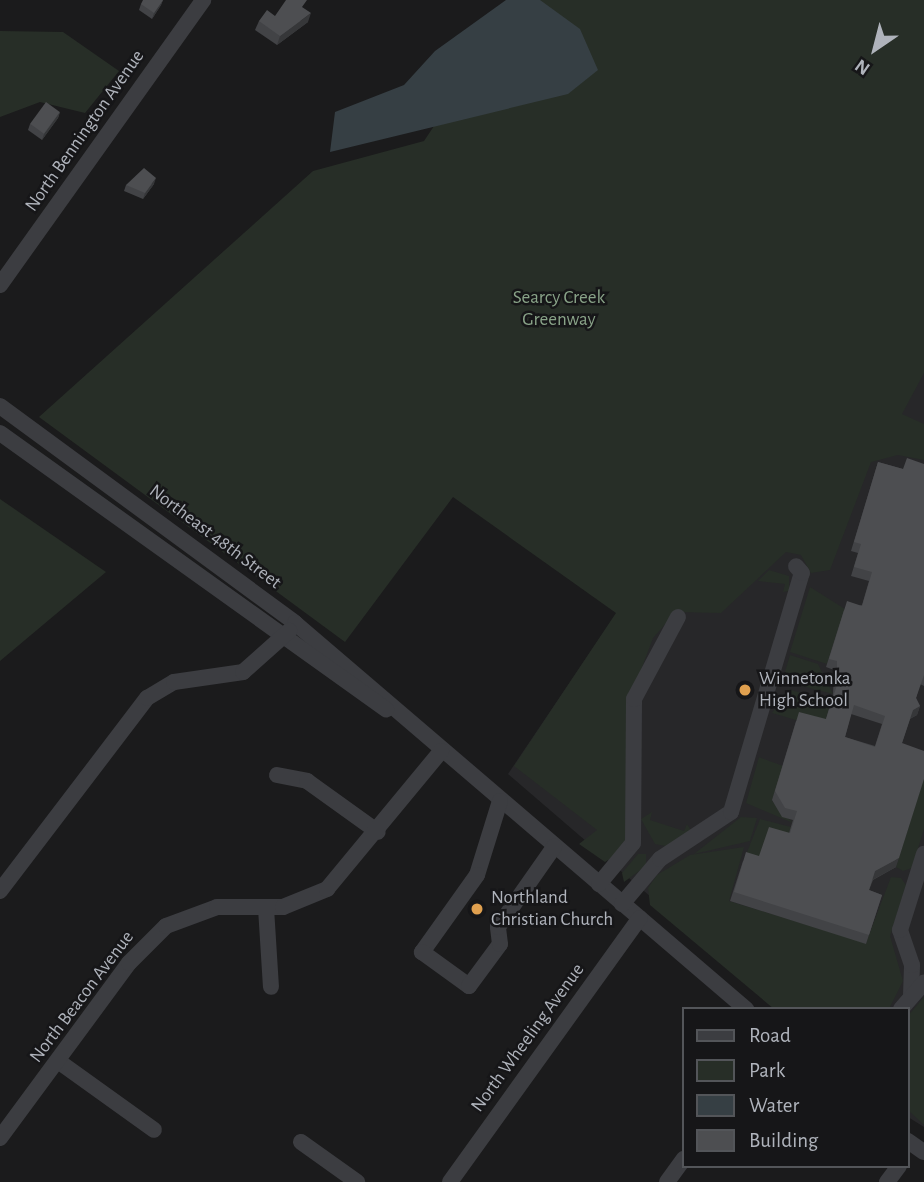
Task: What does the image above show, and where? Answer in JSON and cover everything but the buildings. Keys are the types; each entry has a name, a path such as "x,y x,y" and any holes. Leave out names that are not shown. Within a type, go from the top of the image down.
{"street":[{"name":"North Bennington Avenue","path":"0,285 203,0"},
{"name":"Northeast 48th Street","path":"0,406 295,623 395,714 744,1007"},
{"name":"Northeast 48th Street","path":"0,433 395,714"},
{"path":"100,505 113,487"},
{"path":"622,904 660,859 731,812 802,573 796,566"},
{"path":"599,884 633,843 634,699 678,617"},
{"path":"0,891 147,698 174,682 243,672 285,637 295,623"},
{"name":"North Beacon Avenue","path":"0,1138 129,963 166,926 217,907 266,908 327,889 378,832 441,751"},
{"path":"277,775 307,781 378,832"},
{"path":"500,801 477,875 422,952 470,986 500,944 498,927 554,847"},
{"path":"633,843 660,859"},
{"path":"906,1002 912,965 900,930 924,854"},
{"path":"266,908 271,987"},
{"name":"North Wheeling Avenue","path":"450,1182 640,918"},
{"path":"906,1002 924,983"},
{"path":"58,1061 154,1130"},
{"path":"301,1142 357,1182"},
{"path":"667,1182 682,1161"}],"shaded area":[{"name":"Winnetonka High School","path":"887,211 924,238 924,1127 910,1118 910,1007 779,1007 508,774"}],"green space":[{"name":"Searcy Creek Greenway","path":"518,0 924,0 924,373 902,414 924,424 924,460 898,455 871,462 830,570 811,573 801,555 786,552 721,613 676,612 653,638 626,710 629,834 624,850 605,862 579,844 597,830 514,766 616,613 453,497 345,642 39,417 313,171 424,141"},
{"path":"0,31 63,32 119,71 85,113 40,102 0,117"},
{"path":"0,499 106,572 0,661"},
{"path":"769,570 789,576 789,591 783,592 785,584 758,581"},
{"path":"810,587 845,609 827,664 790,652"},
{"path":"790,655 818,664 833,694 790,683 785,672"},
{"path":"788,689 831,702 823,728 772,713"},
{"path":"759,757 783,766 772,801 793,823 746,803"},
{"path":"924,777 924,829 912,868 903,871 896,867"},
{"path":"652,812 650,820 684,831 687,824 692,832 671,847 655,844 641,819"},
{"path":"741,817 757,818 750,841 694,854"},
{"path":"760,819 791,827 786,842 757,864 744,860"},
{"path":"744,847 729,901 866,943 891,877 901,878 906,885 890,936 903,981 890,1007 772,1007 650,905 648,888 657,875 690,855"},
{"path":"638,854 646,854 646,866 624,882 622,873"},
{"path":"924,997 924,1125 910,1112 910,1014"}],"water":[{"path":"506,0 540,0 580,29 598,70 568,94 330,152 335,112 404,85 435,51"}],"place":[{"name":"Winnetonka High School","path":"745,690"},
{"name":"Northland Christian Church","path":"477,909"}]}
